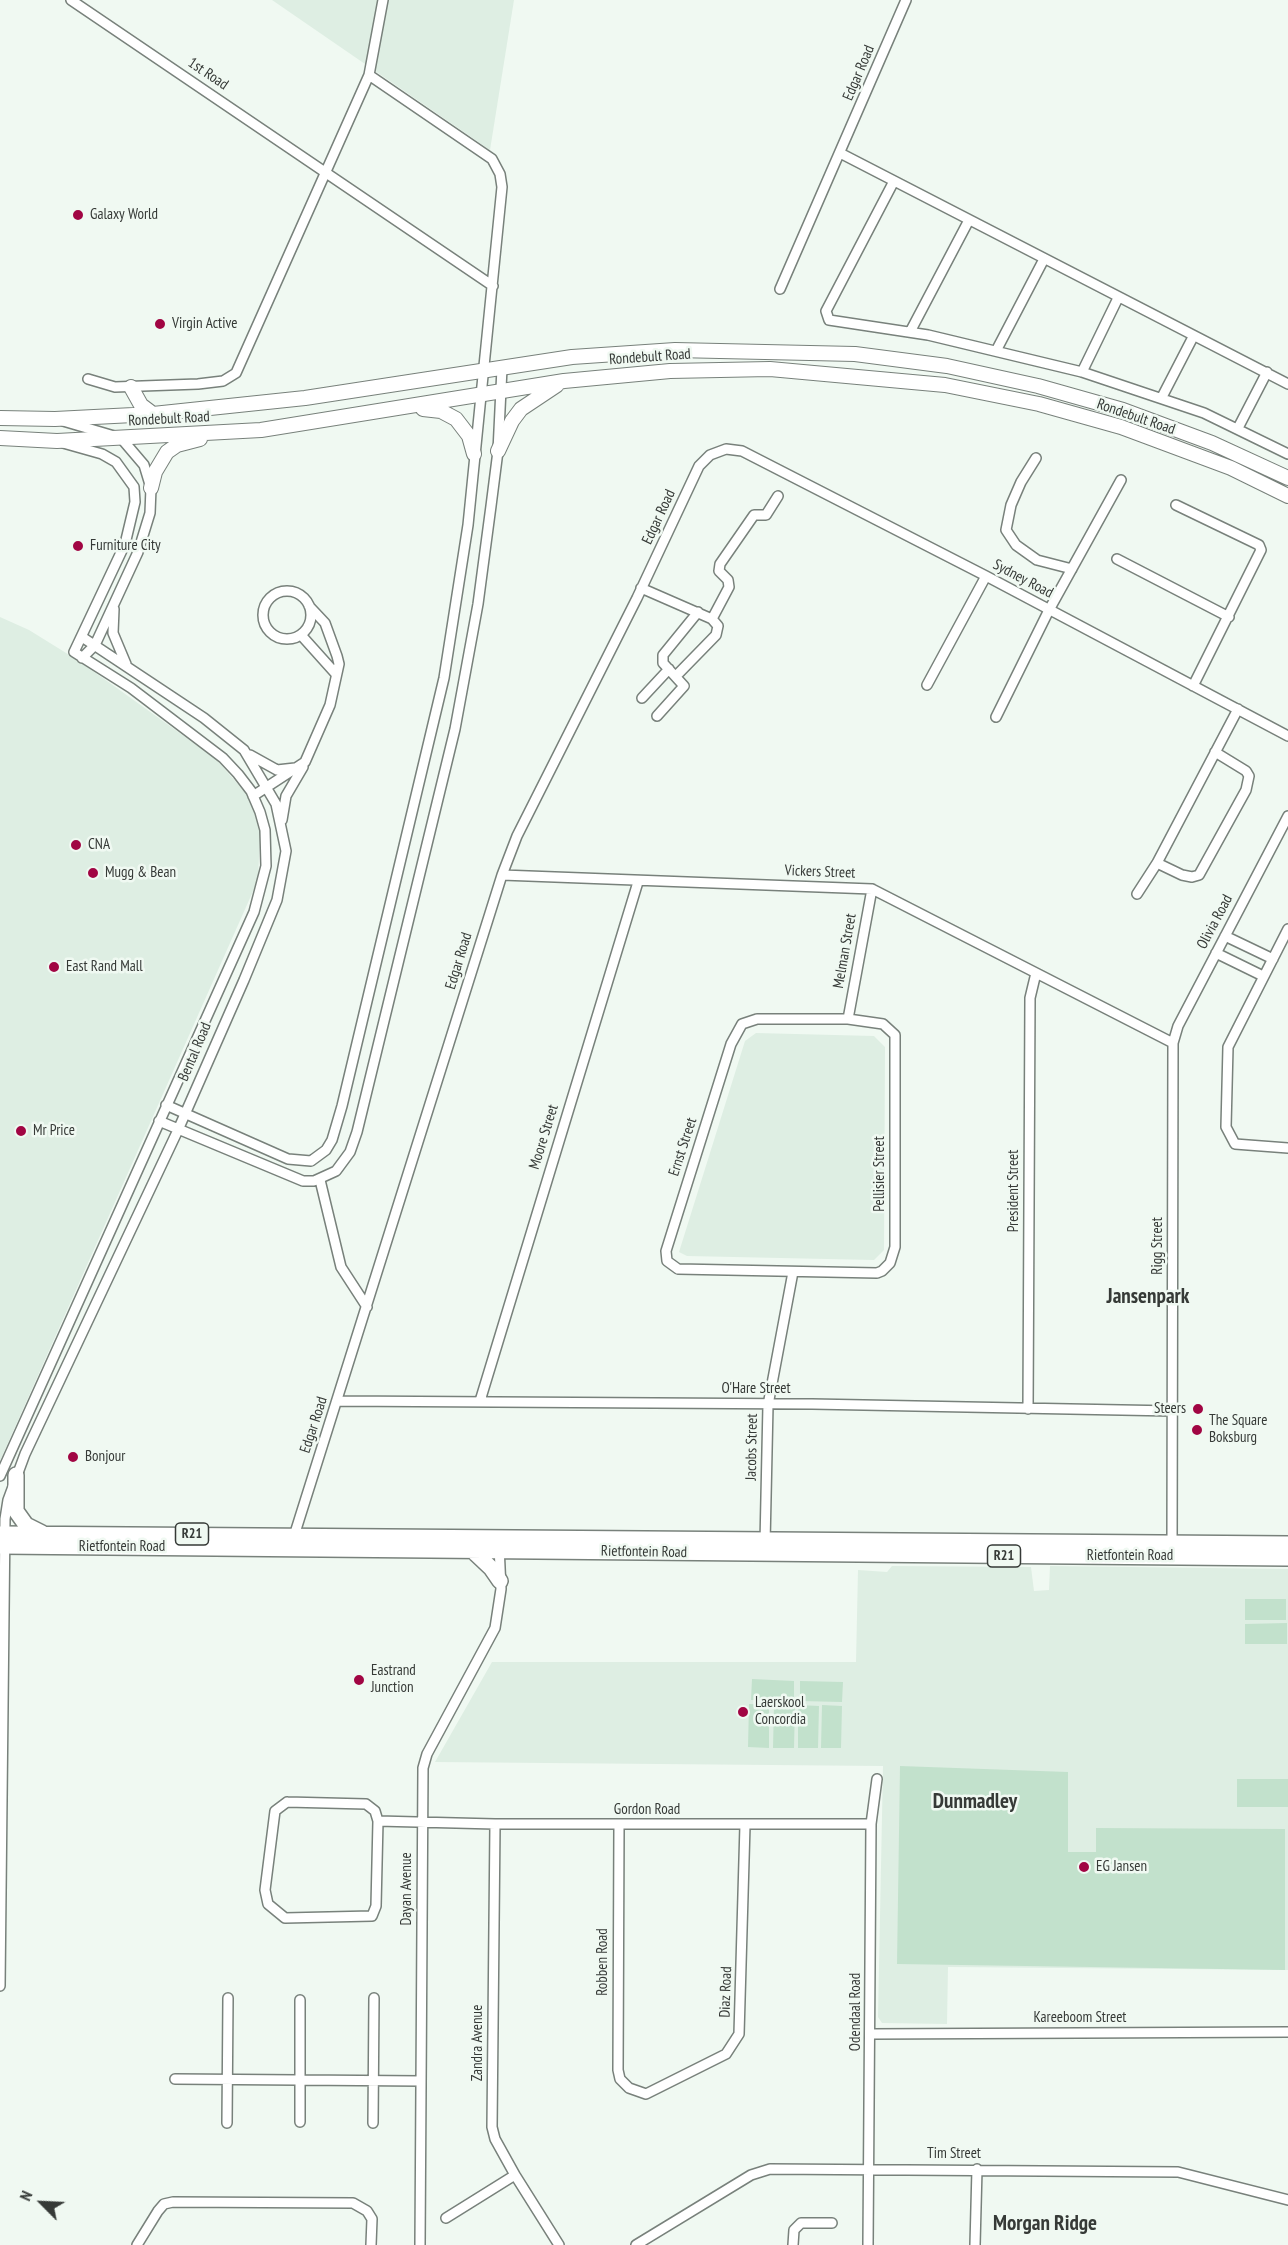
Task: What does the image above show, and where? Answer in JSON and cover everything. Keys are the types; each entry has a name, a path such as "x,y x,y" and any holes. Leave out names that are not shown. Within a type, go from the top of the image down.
{"main road":[{"name":"Rondebult Road","path":"0,418 55,419 153,414 305,398 572,357 675,350 855,354 947,366 1038,386 1123,410 1212,442 1288,478"},
{"name":"Rondebult Road","path":"0,438 57,441 261,430 564,381 670,371 770,369 853,374 945,385 1039,404 1121,427 1231,468 1288,496"},
{"path":"498,451 512,420 521,409 564,381"},
{"path":"131,387 141,405 153,414"},
{"path":"410,407 441,411 456,419 469,436 474,454"},
{"path":"151,488 155,472 167,452 177,445 219,433"},
{"path":"16,1475 14,1501 19,1517 26,1525 44,1534"},
{"name":"Rietfontein Road","path":"2,1540 44,1534 294,1536 499,1544 765,1547 1038,1556 1288,1544"},
{"name":"Rietfontein Road","path":"2,1540 473,1551 499,1544"},
{"path":"1038,1540 1038,1556"},
{"name":"Rietfontein Road","path":"765,1547 1038,1540 1288,1558"},
{"path":"473,1551 491,1568 500,1581"}],"street":[{"name":"1st Road","path":"71,0 326,175 493,286"},
{"path":"88,379 101,384 131,387 223,381 236,373 369,75 383,0"},
{"name":"Edgar Road","path":"780,289 906,0"},
{"path":"166,1105 299,1161 311,1161 320,1156 332,1140 408,839 444,678 468,525 502,187 496,165 478,148 369,75"},
{"path":"840,153 1288,384"},
{"path":"894,181 829,305 826,317 833,322 910,332 1082,372 1162,397 1238,428 1288,454"},
{"path":"910,332 969,220"},
{"path":"996,351 1044,259"},
{"path":"1082,372 1118,298"},
{"path":"1162,397 1193,337"},
{"path":"159,1121 303,1181 321,1179 336,1171 350,1152 360,1122 455,729 478,604 498,451 502,368"},
{"path":"1238,428 1267,372"},
{"path":"55,419 121,438 144,465 151,488 150,513 143,539 95,645 78,655"},
{"path":"57,441 102,454 116,462 134,487 132,522 125,544 82,637 78,655"},
{"name":"Edgar Road","path":"294,1536 502,875 533,801 641,588 699,466 718,451 742,451"},
{"name":"Sydney Road","path":"742,451 986,576 1288,736"},
{"path":"1036,458 1011,505 1006,530 1016,545 1037,560 1072,569"},
{"path":"996,717 1049,610 1121,480"},
{"path":"712,619 729,587 729,580 719,571 720,564 754,515 766,515 778,496"},
{"path":"1176,505 1259,545 1261,550 1193,686"},
{"path":"1117,559 1229,617"},
{"path":"927,686 986,576"},
{"path":"641,588 698,612 712,619 718,626 716,635 642,698"},
{"path":"282,822 286,796 324,721 339,664 325,623 300,595 286,591 272,596 263,608 264,623 272,635 286,640 301,635 309,625 309,606"},
{"path":"114,604 113,633 120,656 130,671"},
{"path":"657,716 683,690 684,685 663,663 663,655 698,612"},
{"path":"301,635 336,674"},
{"name":"Bental Road","path":"0,1986 2,1540 8,1500 16,1475 178,1130 277,900 286,851 282,822 268,787 243,750 204,718 82,637"},
{"name":"Bental Road","path":"0,1476 261,892 267,847 261,812 253,796 223,758 131,688 78,655"},
{"path":"1137,894 1157,863 1238,709"},
{"path":"243,750 277,770 304,763"},
{"path":"1157,863 1182,875 1192,877 1199,875 1246,790 1250,776 1246,771 1215,752"},
{"path":"253,796 304,763"},
{"name":"Olivia Road","path":"1173,1043 1178,1026 1288,816"},
{"name":"Vickers Street","path":"502,875 638,882 872,889 1173,1043"},
{"name":"Moore Street","path":"480,1401 638,882"},
{"name":"Melman Street","path":"848,1019 872,889"},
{"path":"1288,929 1228,1047 1226,1127 1235,1144 1288,1148"},
{"path":"1225,936 1273,959"},
{"path":"1216,953 1263,976"},
{"name":"President Street","path":"1028,1409 1030,998 1035,973"},
{"name":"Ernst Street","path":"793,1272 678,1269 667,1261 666,1251 736,1031 748,1020 757,1018 848,1019"},
{"name":"Pellisier Street","path":"793,1272 876,1273 890,1263 894,1253 896,1040 893,1032 883,1024 848,1019"},
{"name":"Rigg Street","path":"1172,1549 1173,1043"},
{"path":"321,1179 341,1267 367,1307"},
{"name":"Jacobs Street","path":"765,1547 768,1405 793,1272"},
{"name":"O'Hare Street","path":"338,1401 1173,1411"},
{"name":"Dayan Avenue","path":"420,2245 423,1823 426,1759 489,1642 498,1617 499,1544"},
{"name":"Odendaal Road","path":"868,2245 872,2034 871,1824 877,1779"},
{"path":"282,1803 366,1804 375,1811 378,1821 376,1906 372,1916 367,1918 285,1918 268,1904 265,1890 275,1811 282,1803"},
{"name":"Gordon Road","path":"378,1821 619,1825 871,1824"},
{"name":"Zandra Avenue","path":"495,1824 492,2127 495,2139 515,2175 559,2245"},
{"name":"Robben Road","path":"619,1825 618,2070 620,2079 634,2091"},
{"name":"Diaz Road","path":"634,2091 652,2093 726,2054 739,2034 745,1825"},
{"path":"227,2123 228,1998"},
{"path":"373,2123 374,1998"},
{"path":"300,2000 300,2122"},
{"name":"Kareeboom Street","path":"872,2034 1288,2032"},
{"path":"175,2079 421,2081"},
{"name":"Tim Street","path":"636,2245 759,2172 770,2169 1178,2172 1288,2200"},
{"path":"975,2245 977,2169"},
{"path":"446,2218 515,2175"},
{"path":"137,2245 158,2211 164,2204 173,2202 353,2203 367,2211 372,2219 371,2245"},
{"path":"793,2245 794,2230 801,2223 832,2223"}],"shaded area":[{"path":"272,0 514,0 490,150"},
{"name":"East Rand Mall","path":"0,617 29,630 79,661 216,759 250,798 260,832 258,880 0,1461"},
{"path":"756,1033 874,1036 885,1047 884,1250 874,1260 687,1256 679,1252 745,1041"},
{"name":"EG Jansen","path":"892,1566 1031,1567 1034,1591 1049,1590 1050,1566 1288,1569 1288,1970 948,1967 947,2024 882,2023 878,2017 883,1766 435,1762 492,1662 856,1662 858,1570 887,1572"}],"green space":[{"path":"1245,1599 1286,1599 1286,1620 1245,1620"},
{"path":"1287,1623 1287,1644 1245,1644 1245,1624"},
{"path":"752,1679 794,1681 794,1701 751,1700"},
{"path":"800,1681 843,1682 842,1702 800,1701"},
{"path":"749,1704 769,1705 769,1748 748,1747"},
{"path":"774,1705 795,1705 794,1748 773,1748"},
{"path":"798,1705 819,1706 818,1748 798,1748"},
{"path":"822,1705 842,1706 841,1748 821,1748"},
{"path":"900,1766 1068,1772 1068,1852 1096,1852 1096,1828 1285,1829 1285,1970 897,1964"},
{"path":"1237,1779 1288,1779 1288,1807 1237,1807"}],"place":[{"name":"Galaxy World","path":"78,215"},
{"name":"Virgin Active","path":"160,324"},
{"name":"Furniture City","path":"78,546"},
{"name":"CNA","path":"76,845"},
{"name":"Mugg & Bean","path":"93,873"},
{"name":"East Rand Mall","path":"54,967"},
{"name":"Mr Price","path":"21,1131"},
{"name":"Steers","path":"1198,1409"},
{"name":"The Square Boksburg","path":"1197,1430"},
{"name":"Bonjour","path":"73,1457"},
{"name":"Eastrand Junction","path":"359,1680"},
{"name":"Laerskool Concordia","path":"743,1712"},
{"name":"EG Jansen","path":"1084,1867"}],"district":[{"name":"Jansenpark","path":"1148,1297"},
{"name":"Dunmadley","path":"975,1802"},
{"name":"Morgan Ridge","path":"1045,2224"}]}
